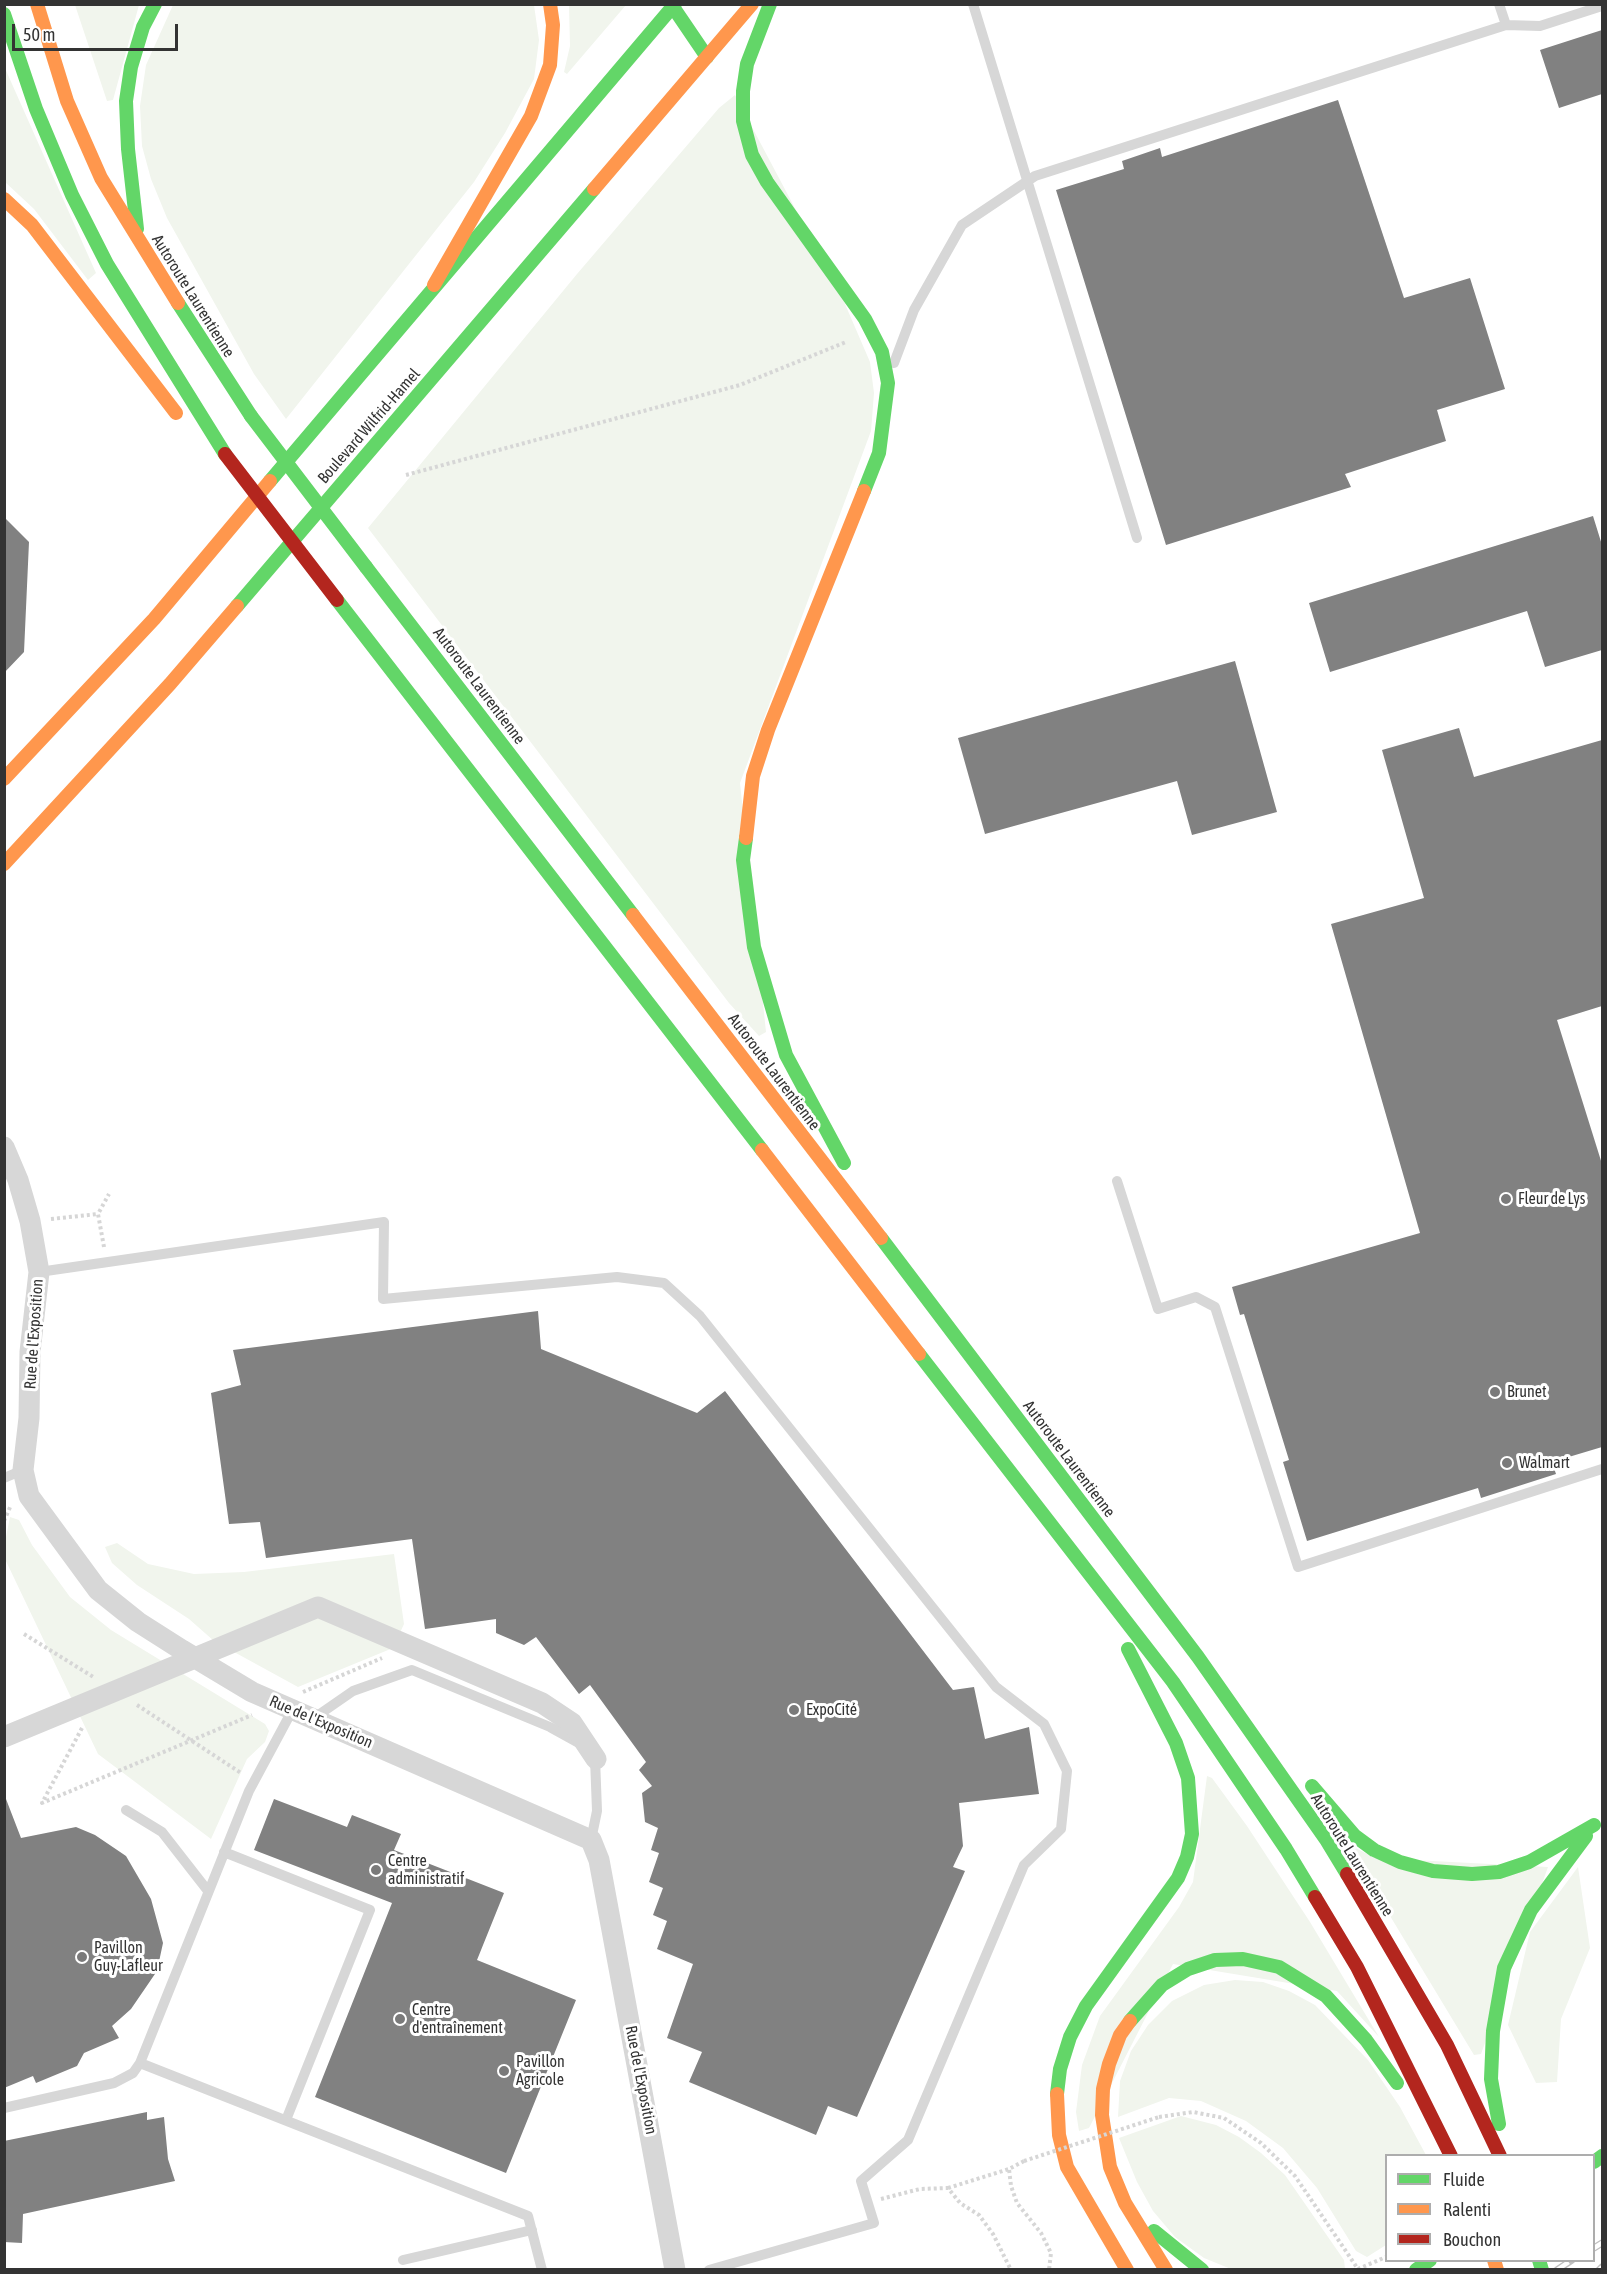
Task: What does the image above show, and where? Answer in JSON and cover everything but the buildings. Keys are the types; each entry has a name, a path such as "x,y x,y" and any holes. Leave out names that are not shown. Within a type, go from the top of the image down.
{"main road":[{"name":"Autoroute Laurentienne","path":"37,4 67,101 101,178 211,358 251,416 888,1247 1198,1657 1327,1842 1387,1941 1447,2045 1482,2112 1499,2154"},
{"path":"139,240 128,149 126,101 131,67 144,27 155,4"},
{"path":"434,285 531,116 550,65 554,25 550,4"},
{"name":"Boulevard Wilfrid-Hamel","path":"4,864 170,684 752,4"},
{"path":"770,4 747,64 743,92 743,121 752,155 766,182 865,319 882,352 888,383 879,453 768,730 753,776 743,860 754,947 786,1055 888,1247"},
{"path":"4,779 154,619 672,6 707,57"},
{"path":"4,14 36,109 97,244 150,335 225,454 1173,1682 1286,1850 1357,1967 1449,2154"},
{"path":"4,199 32,225 191,431 225,454"},
{"path":"1094,1580 1176,1743 1188,1778 1192,1811 1192,1834 1187,1857 1178,1878 1086,2006 1070,2037 1060,2069 1057,2097 1059,2135 1067,2167 1127,2270"},
{"path":"1255,1737 1284,1757"},
{"path":"1300,1772 1355,1836 1374,1850 1400,1862 1433,1871 1472,1874 1499,1872 1529,1862 1598,1821"},
{"path":"1505,2154 1491,2079 1493,2031 1504,1968 1531,1910 1598,1821"},
{"path":"1166,2270 1125,2203 1110,2167 1103,2124 1103,2089 1120,2035 1139,2008 1162,1985 1188,1969 1215,1960 1243,1959 1279,1967 1304,1980 1326,1996 1366,2040 1449,2154"},
{"path":"1125,2203 1165,2242 1202,2270"}],"street":[{"name":"Rue de l'Exposition","path":"4,1147 18,1180 30,1221 39,1272 30,1352 29,1418 14,1474 98,1590 138,1622 194,1658 252,1692 591,1840 599,1860 675,2270"},
{"path":"4,1737 318,1607 542,1703 572,1723 596,1759"}],"lane":[{"path":"974,4 1026,182 1137,538"},
{"path":"1499,4 1506,25"},
{"path":"888,383 914,310 962,225 1035,176 1506,25 1540,26 1602,6"},
{"path":"1117,1181 1158,1309 1196,1296 1215,1307 1298,1567 1602,1469"},
{"path":"39,1272 384,1222 383,1299 616,1277 664,1283 700,1316 996,1687 1044,1724 1067,1771 1061,1829 1023,1865 908,2140 861,2181 874,2223 709,2270"},
{"path":"314,1719 353,1691 412,1670 550,1727 576,1740 596,1759 597,1811 591,1840"},
{"path":"4,2108 114,2083 133,2073 140,2063 224,1851 286,1706"},
{"path":"126,1810 162,1832 208,1891"},
{"path":"224,1851 370,1910 286,2120"},
{"path":"140,2063 528,2216 542,2270"},
{"path":"403,2260 532,2230"}],"path":[{"path":"406,476 740,385 843,343 873,334"},
{"path":"107,1262 98,1214 109,1194"},
{"path":"30,1221 98,1214"},
{"path":"24,1634 107,1694 191,1741 254,1782"},
{"path":"107,1694 42,1803 191,1741 286,1706 407,1646"},
{"path":"866,2203 920,2189 948,2187 1009,2169 1024,2161 1159,2117 1193,2112 1224,2118 1261,2143 1295,2176 1358,2269 1385,2257"},
{"path":"1009,2169 1017,2203 1041,2233 1051,2253 1049,2270"},
{"path":"948,2187 960,2203 979,2215 993,2234 1011,2270"}],"shaded area":[{"path":"75,5 139,5 113,100 107,101"},
{"path":"173,5 534,5 539,40 534,79 505,133 474,182 286,419 254,374 167,218 151,179 142,146 140,106 146,65"},
{"path":"569,5 626,5 567,74 564,72 570,46"},
{"path":"4,66 96,273 88,280 34,209 5,182"},
{"path":"735,95 842,297 870,362 874,393 871,431 740,783 766,1032 759,1036 729,1003 368,528 577,274 719,108"},
{"path":"10,1517 19,1520 32,1545 70,1597 111,1630 265,1724 269,1731 265,1742 247,1759 211,1839 98,1754 5,1559 5,1542"},
{"path":"117,1543 148,1564 194,1574 244,1572 394,1554 404,1624 393,1648 298,1687 214,1641 189,1619 137,1585 112,1563 105,1547"},
{"path":"1207,1776 1212,1778 1247,1826 1310,1922 1379,2037 1337,1991 1173,1964 1089,2128 1079,2131 1076,2112 1082,2065 1100,2016 1179,1907 1193,1882"},
{"path":"1346,1843 1375,1858 1548,1867 1481,2054 1474,2055"},
{"path":"1578,1867 1590,1948 1561,2019 1557,2082 1536,2083 1508,2025 1530,1932"},
{"path":"1235,1980 1263,1982 1289,1991 1315,2005 1368,2060 1400,2107 1425,2154 1385,2154 1385,2246 1367,2257 1356,2251 1317,2188 1283,2148 1246,2121 1201,2101 1169,2098 1118,2117 1120,2081 1131,2051 1148,2025 1172,2001 1204,1985"},
{"path":"1181,2116 1216,2125 1239,2137 1285,2175 1344,2260 1345,2269 1231,2269 1204,2258 1175,2237 1153,2211 1137,2182 1119,2138"}],"railway":[{"path":"1595,2247 1602,2243"},
{"path":"1557,2270 1569,2262"},
{"path":"1599,2270 1602,2267"}],"traffic: fast":[{"path":"137,229 128,149 126,101 131,67 143,27 155,4"},
{"path":"671,4 707,57"},
{"path":"270,481 675,4"},
{"path":"770,4 747,64 743,91 743,121 752,155 767,182 865,319 882,352 888,383 879,453 864,491"},
{"path":"4,14 36,109 72,195 107,264 225,454"},
{"path":"237,606 594,189"},
{"path":"178,303 251,416"},
{"path":"251,416 366,567"},
{"path":"366,567 633,915"},
{"path":"337,600 762,1150"},
{"path":"746,838 743,860 754,947 786,1055 844,1163"},
{"path":"881,1238 1198,1657 1327,1841 1347,1874"},
{"path":"919,1354 1173,1682 1286,1849 1315,1897"},
{"path":"1057,2094 1060,2069 1070,2037 1086,2006 1178,1878 1187,1857 1192,1834 1188,1778 1176,1743 1128,1649"},
{"path":"1312,1786 1355,1836 1374,1850 1400,1862 1433,1871 1472,1874 1499,1872 1529,1862 1594,1825"},
{"path":"1499,2124 1491,2079 1493,2031 1504,1968 1531,1910 1586,1836"},
{"path":"1130,2021 1162,1985 1188,1969 1215,1960 1243,1959 1279,1967 1326,1996 1366,2040 1397,2083"},
{"path":"1595,2161 1602,2156"},
{"path":"1154,2231 1202,2270"},
{"path":"1416,2270 1427,2262"},
{"path":"1540,2262 1542,2270"}],"traffic: slow":[{"path":"37,4 67,101 101,178 178,303"},
{"path":"434,285 531,116 550,65 553,25 550,4"},
{"path":"594,189 752,4"},
{"path":"4,199 32,225 176,413"},
{"path":"4,779 154,619 270,481"},
{"path":"746,838 753,776 768,730 864,491"},
{"path":"4,864 170,684 237,606"},
{"path":"633,915 881,1238"},
{"path":"762,1150 919,1354"},
{"path":"1130,2021 1120,2035 1109,2064 1103,2089 1102,2115 1110,2167 1125,2203 1166,2270"},
{"path":"1057,2094 1059,2135 1067,2167 1127,2270"},
{"path":"1495,2262 1497,2270"}],"traffic: jam":[{"path":"225,454 337,600"},
{"path":"1347,1874 1447,2045 1499,2154"},
{"path":"1315,1897 1357,1967 1450,2154"}],"place":[{"name":"Fleur de Lys","path":"1506,1199"},
{"name":"Brunet","path":"1495,1392"},
{"name":"Walmart","path":"1507,1463"},
{"name":"ExpoCité","path":"794,1710"},
{"name":"Centre administratif","path":"376,1870"},
{"name":"Pavillon Guy-Lafleur","path":"82,1957"},
{"name":"Centre d'entraînement","path":"400,2019"},
{"name":"Pavillon Agricole","path":"504,2071"}]}
